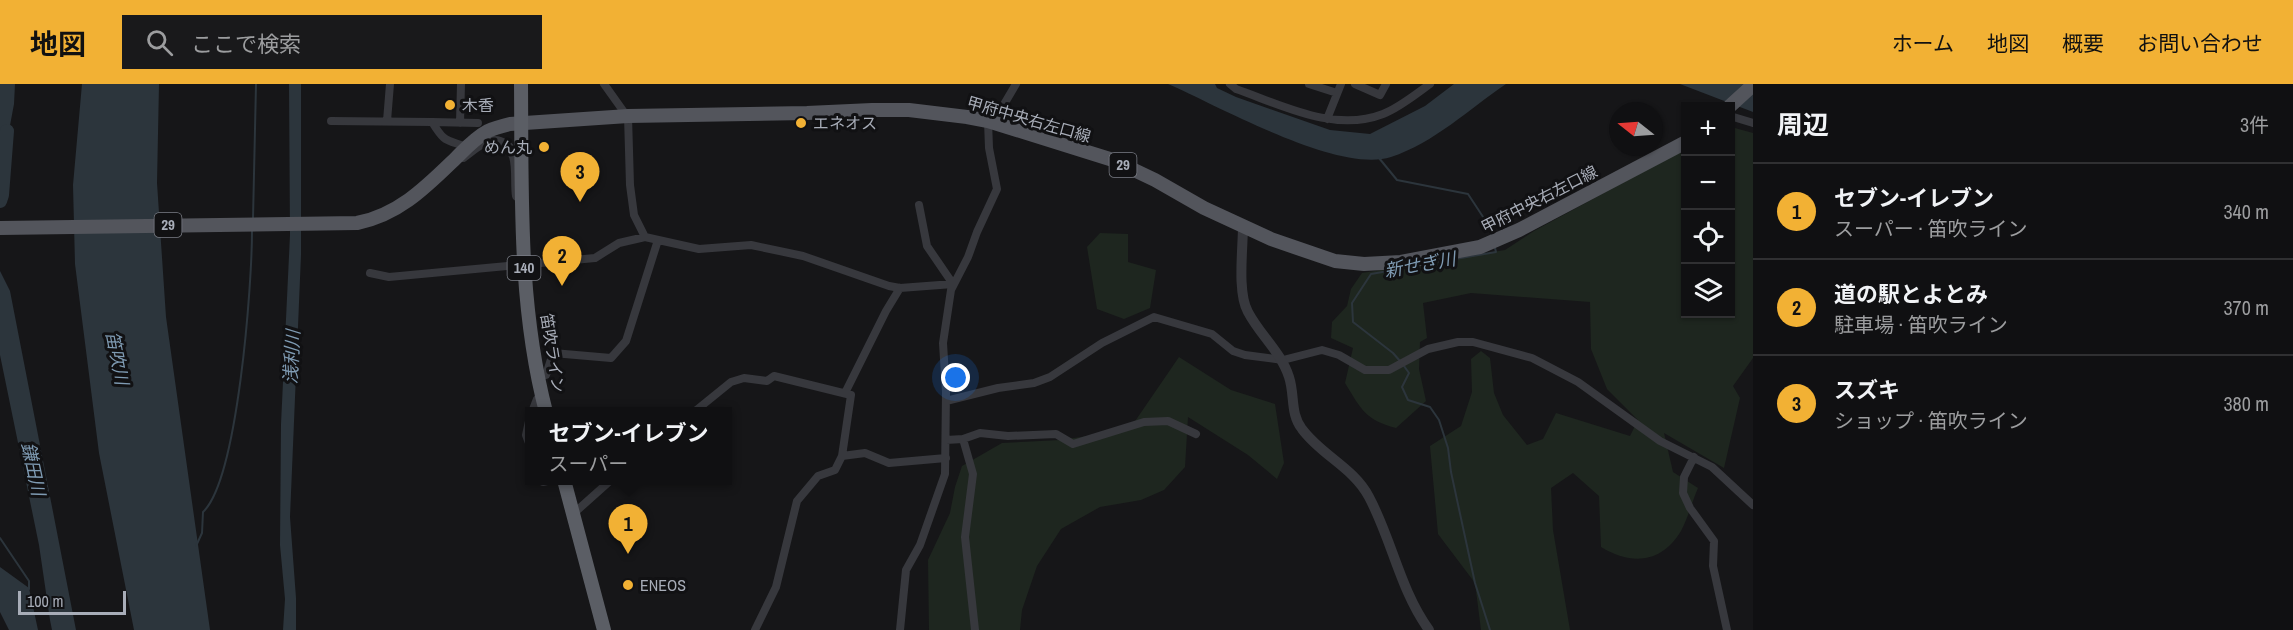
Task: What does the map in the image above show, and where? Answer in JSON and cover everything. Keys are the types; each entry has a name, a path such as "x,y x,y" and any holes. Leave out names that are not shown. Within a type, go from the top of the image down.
{"highway":[{"name":"笛吹ライン","path":"521,84 520,220 539,377 545,407"},
{"path":"565,485 604,630"}],"main road":[{"path":"1734,102 1753,85"},
{"name":"甲府中央右左口線","path":"1,228 357,222 387,214 406,202 467,147 491,130 521,123 627,117 872,110 921,111 991,122 1113,160 1271,238 1335,261 1364,264 1401,262 1480,247 1519,230 1681,145"}],"street":[{"path":"387,121 390,84"},
{"path":"460,123 461,84"},
{"path":"604,84 627,117 630,185 634,215 645,237"},
{"path":"900,630 906,570 920,545 945,474 946,401 943,343 953,284 968,257 997,189 988,148 991,122 1016,84"},
{"path":"1230,84 1246,92 1327,119 1350,121 1383,114 1430,84"},
{"path":"1311,84 1337,93"},
{"path":"1327,119 1341,84"},
{"path":"1355,84 1380,95 1386,84"},
{"path":"1735,117 1753,123"},
{"path":"331,121 478,123"},
{"path":"432,122 440,135 449,143 467,147"},
{"path":"444,169 483,143 496,140 507,144 515,160 515,182 520,220"},
{"path":"919,205 927,246 953,284"},
{"path":"1243,226 1242,288 1246,310 1283,360 1290,378 1294,415 1302,430 1353,475 1369,496 1402,580 1419,617 1429,630"},
{"path":"370,273 389,277 595,258 619,243 645,237 699,249 751,245 771,248 803,256 900,288 953,284"},
{"path":"539,377 546,375 553,352 611,358 626,341 658,240"},
{"path":"845,393 900,288"},
{"path":"946,401 998,388 1034,383 1050,377 1102,343 1154,317 1212,334 1233,351 1245,355 1283,360 1322,350 1339,355 1365,370 1389,370 1428,349 1458,342 1473,342 1532,358 1578,382 1660,441 1712,467 1753,506"},
{"path":"699,407 731,382 744,378 767,381 774,376 851,395 842,456 835,470 818,476 797,501 776,587 755,630"},
{"path":"534,407 537,399 542,395"},
{"path":"946,440 963,439 980,433 1008,436 1056,434 1073,444 1144,422 1168,421 1196,435"},
{"path":"963,439 973,474 965,537 975,630"},
{"path":"842,456 865,453 889,463 946,458"},
{"path":"1694,457 1684,477 1683,493 1690,508 1714,541 1713,566 1727,630"},
{"path":"573,514 605,485"}],"shaded area":[{"path":"1735,128 1753,133 1753,358 1733,386 1740,398 1724,468 1664,433 1673,472 1698,488 1681,531 1673,542 1655,555 1634,559 1612,553 1601,547 1599,496 1573,473 1551,488 1553,530 1570,630 1481,630 1475,583 1438,534 1430,446 1461,426 1472,392 1471,359 1481,351 1490,358 1494,393 1503,415 1527,445 1543,439 1556,413 1630,436 1638,420 1607,389 1591,349 1590,302 1471,293 1423,303 1427,338 1420,342 1419,369 1426,401 1396,428 1370,417 1355,400 1345,383 1353,348 1331,338 1332,322 1347,306 1351,289 1362,273 1505,250 1534,231 1681,151 1681,318 1735,318"},
{"path":"1100,233 1128,234 1128,262 1156,270 1150,308 1124,319 1097,309 1087,247"},
{"path":"1179,357 1231,390 1275,404 1284,463 1277,479 1248,455 1188,417 1185,467 1164,490 1141,500 1100,507 1061,529 1037,566 1022,610 1020,630 929,630 928,560 950,513 962,466 1002,443 1060,440 1129,430"}],"water":[{"path":"0,84 15,84 14,104 0,179"},
{"name":"笛吹川","path":"82,84 159,84 157,183 166,317 210,630 134,630 99,453 75,264 73,185"},
{"name":"浅利川","path":"289,84 301,84 301,255 290,517 296,630 283,630 285,599 280,545 281,424 290,235"},
{"path":"1168,84 1215,84 1217,88 1236,97 1330,130 1370,134 1425,106 1454,84 1506,84 1451,125 1422,143 1391,157 1368,160 1341,156 1279,135"},
{"path":"1680,84 1753,84 1753,112 1735,105 1735,102 1727,102"},
{"path":"0,271 10,291 76,630 52,630 39,545 0,355"},
{"path":"0,567 29,588 38,630 9,630 0,612"}],"waterway":[{"path":"253,219 256,84"},
{"name":"鎌田川","path":"0,201 7,131"},
{"name":"新せぎ川","path":"1379,158 1397,180 1468,194 1491,229 1492,236"},
{"path":"196,546 202,533 203,512 215,493 234,423 246,334 252,231"},
{"name":"新せぎ川","path":"1420,265 1496,252 1495,248"},
{"name":"新せぎ川","path":"1400,269 1371,274 1352,303 1353,322 1400,361"},
{"name":"新せぎ川","path":"1404,366 1409,373 1402,387 1408,400 1430,407 1439,420 1448,448 1475,583 1490,630"},
{"path":"0,538 29,581 29,589"}],"place":[{"name":"木香","path":"450,105"},
{"name":"エネオス","path":"801,123"},
{"name":"めん丸","path":"544,147"},
{"name":"スズキ","path":"580,202"},
{"name":"道の駅とよとみ","path":"562,286"},
{"name":"セブン-イレブン","path":"628,554"},
{"name":"ENEOS","path":"628,585"}]}
